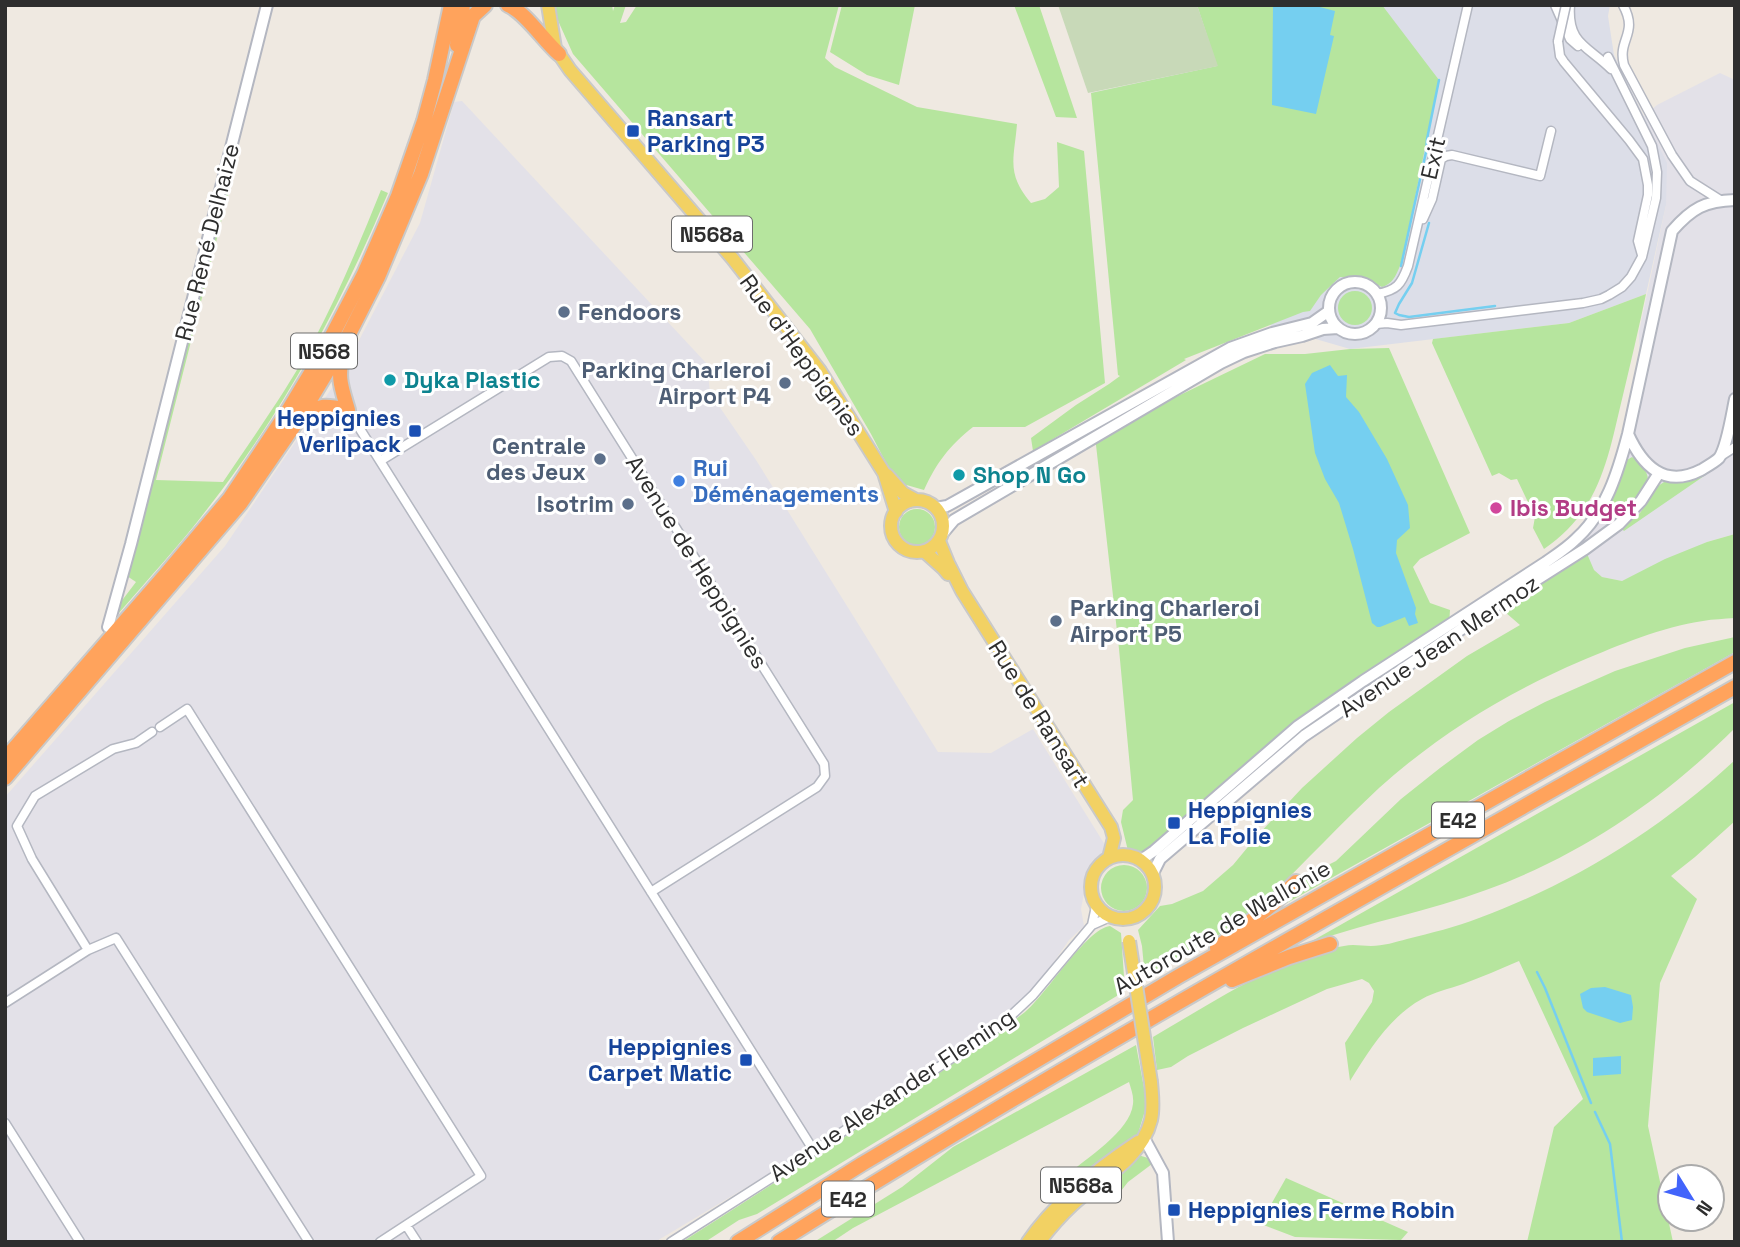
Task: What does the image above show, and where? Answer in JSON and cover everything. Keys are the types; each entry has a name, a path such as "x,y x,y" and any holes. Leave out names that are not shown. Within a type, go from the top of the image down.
{"highway":[{"name":"N568","path":"5,759 230,498 324,351 364,274 398,196 424,121 452,5"},
{"name":"N568","path":"5,778 240,504 298,420 345,342 378,277 409,205 437,129 452,81 463,5"},
{"path":"452,81 473,16 485,5"},
{"path":"508,5 516,9 559,54"},
{"path":"298,420 317,407 348,410 339,370 345,342"},
{"path":"103,648 108,627"},
{"name":"Autoroute de Wallonie","path":"738,1242 862,1164 1180,976 1735,662"},
{"name":"Autoroute de Wallonie","path":"779,1242 917,1156 1198,992 1735,687"},
{"path":"1180,976 1274,903 1296,882"},
{"path":"1198,992 1330,944"}],"main road":[{"name":"Rue d'Heppignies","path":"548,5 552,36 570,71 733,259 820,372 884,472 903,493 916,500"},
{"name":"Rue d'Heppignies","path":"884,472 896,512"},
{"name":"N568a","path":"916,500 929,503 941,515 941,537"},
{"path":"896,512 901,506 916,500"},
{"name":"N568a","path":"896,512 891,528 899,544 906,550 924,551"},
{"path":"924,551 932,548 941,537"},
{"name":"Rue de Ransart","path":"941,537 948,564 962,591 1111,827 1114,838 1135,857"},
{"name":"Rue de Ransart","path":"924,551 962,591"},
{"path":"1108,858 1114,838"},
{"path":"1096,906 1090,888 1095,870 1108,858 1117,855 1135,857"},
{"name":"N568a","path":"1135,857 1153,873"},
{"path":"1114,918 1128,920 1146,911 1155,893 1153,873"},
{"name":"N568a","path":"1040,1242 1072,1206 1130,1158 1144,1138 1151,1120 1151,1082 1128,937 1114,918 1102,913 1096,906"},
{"path":"1128,937 1137,917"},
{"name":"N568a","path":"1028,1242 1065,1199 1144,1138"}],"street":[{"name":"Rue René Delhaize","path":"108,627 267,5"},
{"name":"Exit","path":"1377,294 1392,290 1400,284 1408,266 1468,5"},
{"path":"1564,5 1566,20 1575,38 1615,73"},
{"path":"1564,5 1575,38"},
{"path":"1564,5 1558,41 1560,57 1643,159 1651,190"},
{"path":"1564,5 1593,55"},
{"path":"1564,5 1570,39 1593,55"},
{"path":"1623,5 1630,20 1622,47 1624,65 1663,141 1690,181 1735,207"},
{"path":"1376,324 1381,309 1377,294 1367,285 1360,282 1346,284 1335,292 1329,311 1334,323 1343,331 1355,334 1376,324 1401,325 1583,303 1601,299 1622,286 1642,257 1638,241 1657,172 1652,146 1608,57"},
{"path":"1411,251 1432,199 1441,159 1451,155 1540,176 1550,131"},
{"path":"1720,200 1735,200"},
{"name":"Avenue Jean Mermoz","path":"1135,857 1154,850 1298,726 1575,541 1591,525 1604,504 1620,466 1672,230 1687,214 1720,200"},
{"path":"936,508 947,506 1230,348 1272,332 1312,323 1329,311"},
{"path":"941,537 954,520 995,494 1221,363 1275,342 1323,329 1338,328"},
{"name":"Avenue de Heppignies","path":"380,461 549,357 562,356 571,361 824,764 825,776 817,787 651,892"},
{"path":"1719,458 1735,399"},
{"path":"348,410 814,1151"},
{"path":"1628,434 1636,452 1649,466 1658,473 1676,476 1692,474 1735,447"},
{"name":"Avenue Jean Mermoz","path":"1153,873 1160,859 1304,736 1619,524 1641,501 1658,473"},
{"path":"88,950 33,859 17,826 35,796 113,749 136,743 187,709 481,1176 380,1242"},
{"name":"Avenue Alexander Fleming","path":"671,1242 814,1151 1001,1025 1033,995 1092,925 1096,906"},
{"name":"Avenue Alexander Fleming","path":"1092,925 1114,918"},
{"path":"5,1003 88,950 116,938 309,1242"},
{"path":"5,1123 80,1242"},
{"path":"1144,1138 1163,1173 1168,1242"},
{"path":"406,1225 417,1242"}],"shaded area":[{"path":"1197,5 1610,5 1608,16 1614,55 1667,163 1666,205 1646,294 1569,323 1350,349 1271,326 1091,93 1217,66"},
{"path":"1720,73 1735,80 1735,534 1707,542 1622,581 1602,577 1593,570 1584,549 1575,541 1604,504 1640,378 1639,332 1666,205 1644,116 1657,105"},
{"path":"462,101 707,364 710,393 756,460 938,752 991,753 1033,729 1110,853 1088,872 1081,909 1084,926 1069,940 1038,985 984,1032 777,1169 655,1242 5,1242 5,797 225,546 342,373 420,223 454,102"}],"green space":[{"path":"551,5 612,5 613,11 615,5 626,5 620,23 626,22 637,5 839,5 825,58 835,67 917,107 1017,124 1015,174 1031,203 1045,199 1059,187 1057,142 1084,151 1105,383 1025,427 973,427 944,455 924,490 896,482 810,329 573,54"},
{"path":"842,5 915,5 899,85 867,75 830,52"},
{"path":"1014,5 1039,5 1077,118 1056,117"},
{"path":"1058,5 1197,5 1218,66 1088,93"},
{"path":"1197,5 1382,5 1439,80 1402,261 1395,277 1382,287 1364,278 1340,277 1321,295 1310,311 1184,359 1186,360 1033,451 1031,438 1120,376 1091,93 1217,66"},
{"path":"233,154 238,155 156,480 223,482 303,360 323,324 381,190 388,193 351,276 286,396 197,522 118,614 115,612 117,607 136,582 127,576"},
{"path":"1355,291 1367,296 1372,308 1367,320 1355,325 1343,320 1338,308 1343,296"},
{"path":"1646,294 1612,440 1599,481 1578,517 1544,549 1533,528 1535,517 1517,479 1511,480 1499,473 1492,476 1432,343 1433,339 1569,323"},
{"path":"1389,348 1470,533 1420,559 1413,567 1430,603 1450,610 1449,625 1298,726 1154,851 1129,855 1121,822 1123,810 1133,800 1095,436 1265,354"},
{"path":"1632,457 1644,469 1648,483 1641,496 1619,519 1609,505 1627,460"},
{"path":"1707,472 1624,531 1622,529 1640,513 1658,486 1668,480 1691,480"},
{"path":"917,509 930,514 935,527 930,540 917,545 904,540 899,527 904,514"},
{"path":"1735,534 1735,618 1688,624 1625,643 1527,686 1475,716 1402,768 1379,788 1253,912 1145,978 1138,930 1160,906 1203,891 1233,865 1302,788 1357,738 1467,656 1520,625 1498,606 1585,549 1594,570 1602,577 1622,581 1665,559"},
{"path":"1735,637 1735,652 1285,904 1314,872 1336,861 1401,799 1478,740 1509,721 1615,671 1685,648"},
{"path":"1735,702 1735,728 1708,754 1650,801 1587,843 1486,890 1312,942 1312,941"},
{"path":"1735,760 1735,821 1671,876 1697,899 1660,983 1648,1126 1656,1163 1656,1233 1671,1233 1673,1242 1527,1242 1554,1127 1583,1099 1519,961 1432,994 1410,1006 1381,1036 1350,1081 1345,1043 1372,1002 1374,991 1369,983 1362,979 1327,989 1243,1028 1171,1067 1157,1070 1153,1037 1242,985 1280,967 1327,950 1347,945 1376,946 1394,943 1461,924 1514,904 1615,852 1707,785"},
{"path":"1124,865 1140,872 1147,888 1140,904 1124,911 1108,904 1101,888 1108,872"},
{"path":"1110,926 1121,933 1125,991 757,1214 739,1220 705,1242 682,1242 849,1134 1025,1012 1078,950 1100,930"},
{"path":"1136,1045 1147,1104 1137,1137 1065,1195 1045,1195 1106,1144 1124,1125 1133,1104 1129,1082 853,1228 832,1242 814,1242 902,1187 953,1147"},
{"path":"1138,1155 1148,1158 1152,1164 1128,1182 1117,1196 1087,1196"},
{"path":"1286,1178 1408,1232 1401,1240 1295,1237 1261,1224"}],"water":[{"path":"1273,5 1312,5 1335,11 1330,35 1334,36 1316,114 1272,105"},
{"path":"1330,365 1338,376 1347,375 1346,397 1359,412 1387,459 1408,505 1410,528 1397,540 1396,553 1416,608 1418,623 1409,626 1405,617 1380,627 1372,623 1339,503 1325,479 1315,453 1305,384 1312,373"},
{"path":"1605,987 1631,995 1632,1020 1620,1023 1587,1012 1583,1008 1580,994 1591,988"},
{"path":"1621,1056 1621,1074 1593,1076 1593,1058"}],"waterway":[{"path":"1401,266 1439,80"},
{"path":"1429,223 1412,283 1395,313 1409,317 1495,306"},
{"path":"1537,972 1591,1103"},
{"path":"1595,1112 1610,1144 1622,1242"}],"place":[{"name":"Ransart Parking P3","path":"633,131"},
{"name":"Fendoors","path":"564,312"},
{"name":"Dyka Plastic","path":"390,380"},
{"name":"Parking Charleroi Airport P4","path":"785,383"},
{"name":"Heppignies Verlipack","path":"415,431"},
{"name":"Centrale des Jeux","path":"600,459"},
{"name":"Shop N Go","path":"959,475"},
{"name":"Rui Déménagements","path":"679,481"},
{"name":"Isotrim","path":"628,504"},
{"name":"Ibis Budget","path":"1496,508"},
{"name":"Parking Charleroi Airport P5","path":"1056,621"},
{"name":"Heppignies La Folie","path":"1174,823"},
{"name":"Heppignies Carpet Matic","path":"746,1060"},
{"name":"Heppignies Ferme Robin","path":"1174,1210"}]}
